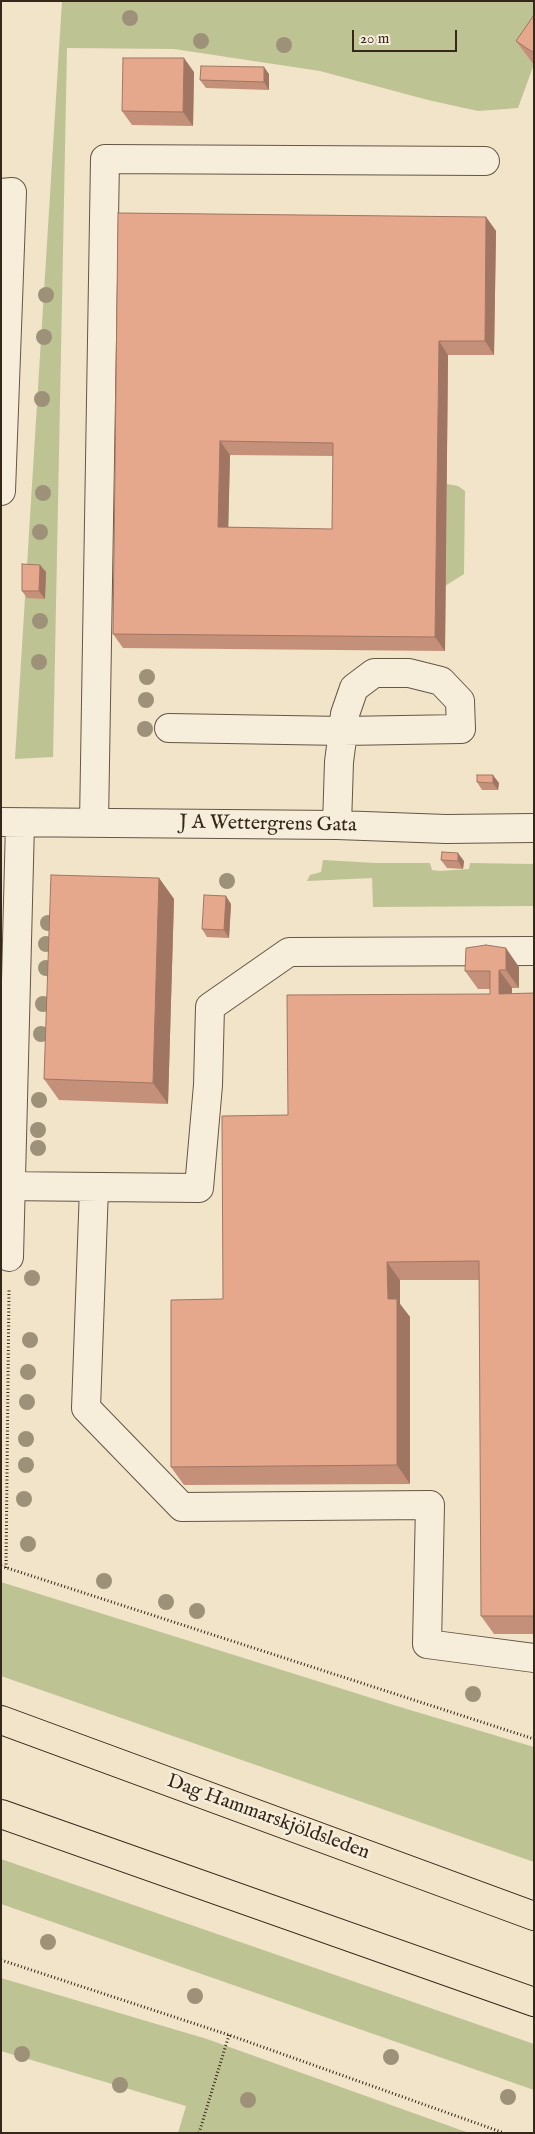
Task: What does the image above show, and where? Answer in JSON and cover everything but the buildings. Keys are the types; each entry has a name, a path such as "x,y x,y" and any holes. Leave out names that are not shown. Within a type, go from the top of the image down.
{"main road":[{"name":"Dag Hammarskjöldsleden","path":"1,1720 534,1916"},
{"path":"1,1814 534,2002"}],"street":[{"path":"94,823 105,160 485,161"},
{"path":"1,193 12,192 1,492"},
{"path":"169,728 343,731 339,762 337,825"},
{"path":"9,1257 6,1186 11,822"},
{"name":"J A Wettergrens Gata","path":"11,822 337,825 446,829 534,828"},
{"path":"6,1186 199,1188 208,1086 210,1008 289,952 534,951"},
{"path":"94,1188 86,1408 182,1508 430,1505 427,1644 534,1658"}],"path":[{"path":"6,1568 9,1257"},
{"path":"1,1566 534,1739"},
{"path":"1,1960 229,2035 504,2133"},
{"path":"199,2133 229,2035"}],"green space":[{"path":"62,1 534,1 534,64 518,108 478,111 428,100 320,71 174,49 67,48 53,757 15,759"},
{"path":"447,484 458,486 465,491 464,574 445,586"},
{"path":"323,860 376,863 430,863 432,870 440,871 469,869 470,863 534,864 534,906 373,907 372,878 307,881 310,875 321,872"},
{"path":"1,1582 534,1747 534,1862 1,1676"},
{"path":"1,1859 534,2044 534,2090 1,1904"},
{"path":"1,1978 207,2039 469,2133 178,2133 186,2106 1,2051"}]}
